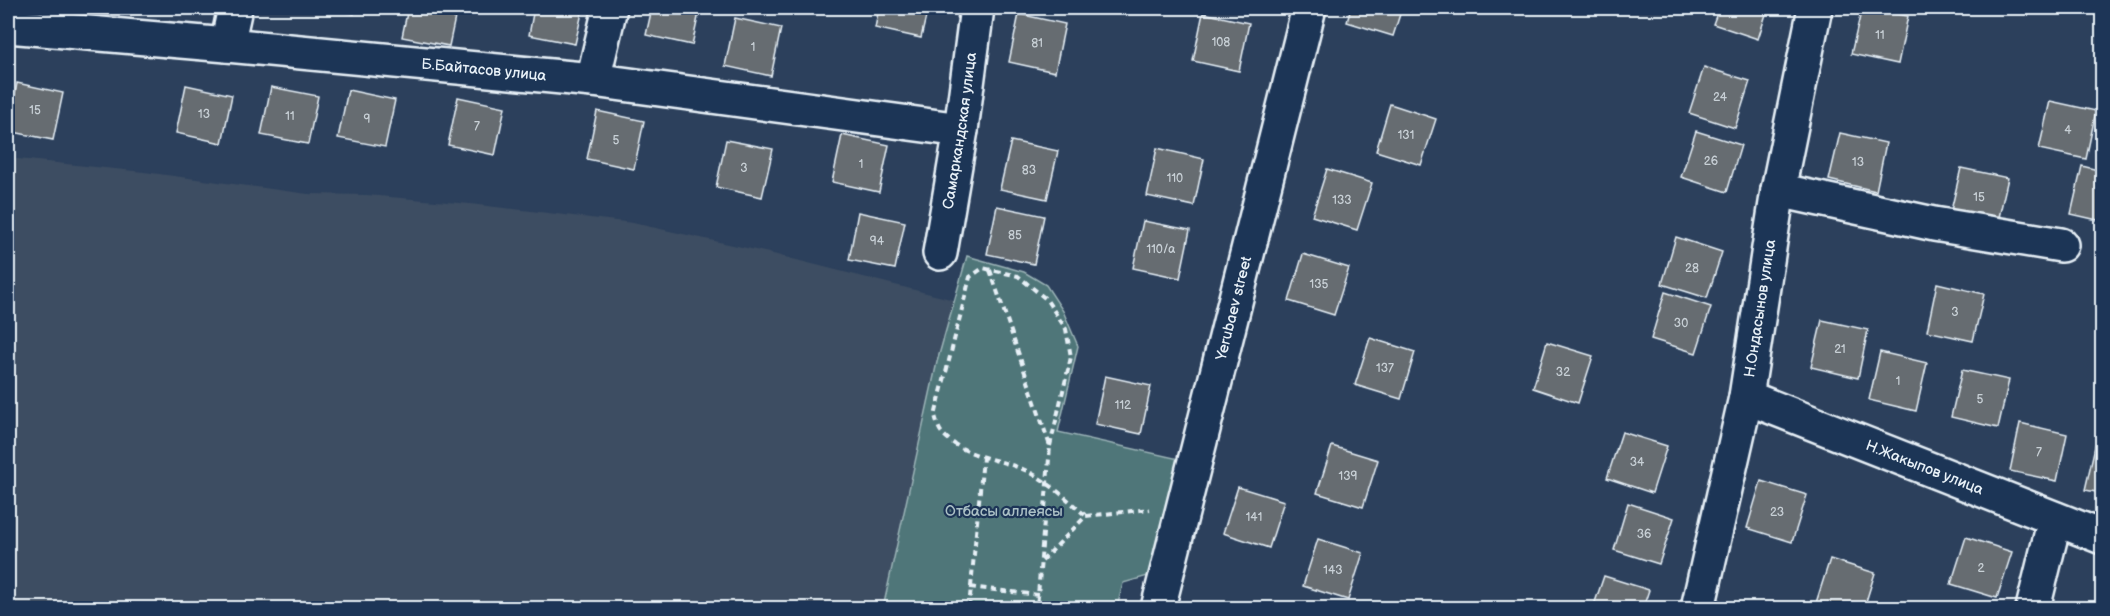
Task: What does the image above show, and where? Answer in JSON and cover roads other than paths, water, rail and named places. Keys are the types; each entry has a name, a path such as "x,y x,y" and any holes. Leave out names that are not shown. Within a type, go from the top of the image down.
{"street":[{"path":"227,45 235,8"},
{"path":"593,80 610,8"},
{"name":"Самаркандская улица","path":"940,253 961,130 977,8"},
{"name":"Yerubaev street","path":"1158,609 1309,8"},
{"name":"Н.Ондасынов улица","path":"1698,609 1746,397 1778,190 1815,8"},
{"name":"Б.Байтасов улица","path":"8,26 593,80 961,130"},
{"path":"1778,190 1934,224 2061,245"},
{"name":"Н.Жакыпов улица","path":"1746,397 2103,537"},
{"path":"2033,609 2055,519"}],"park label":[{"name":"Отбасы аллеясы","path":"1004,511"}]}
